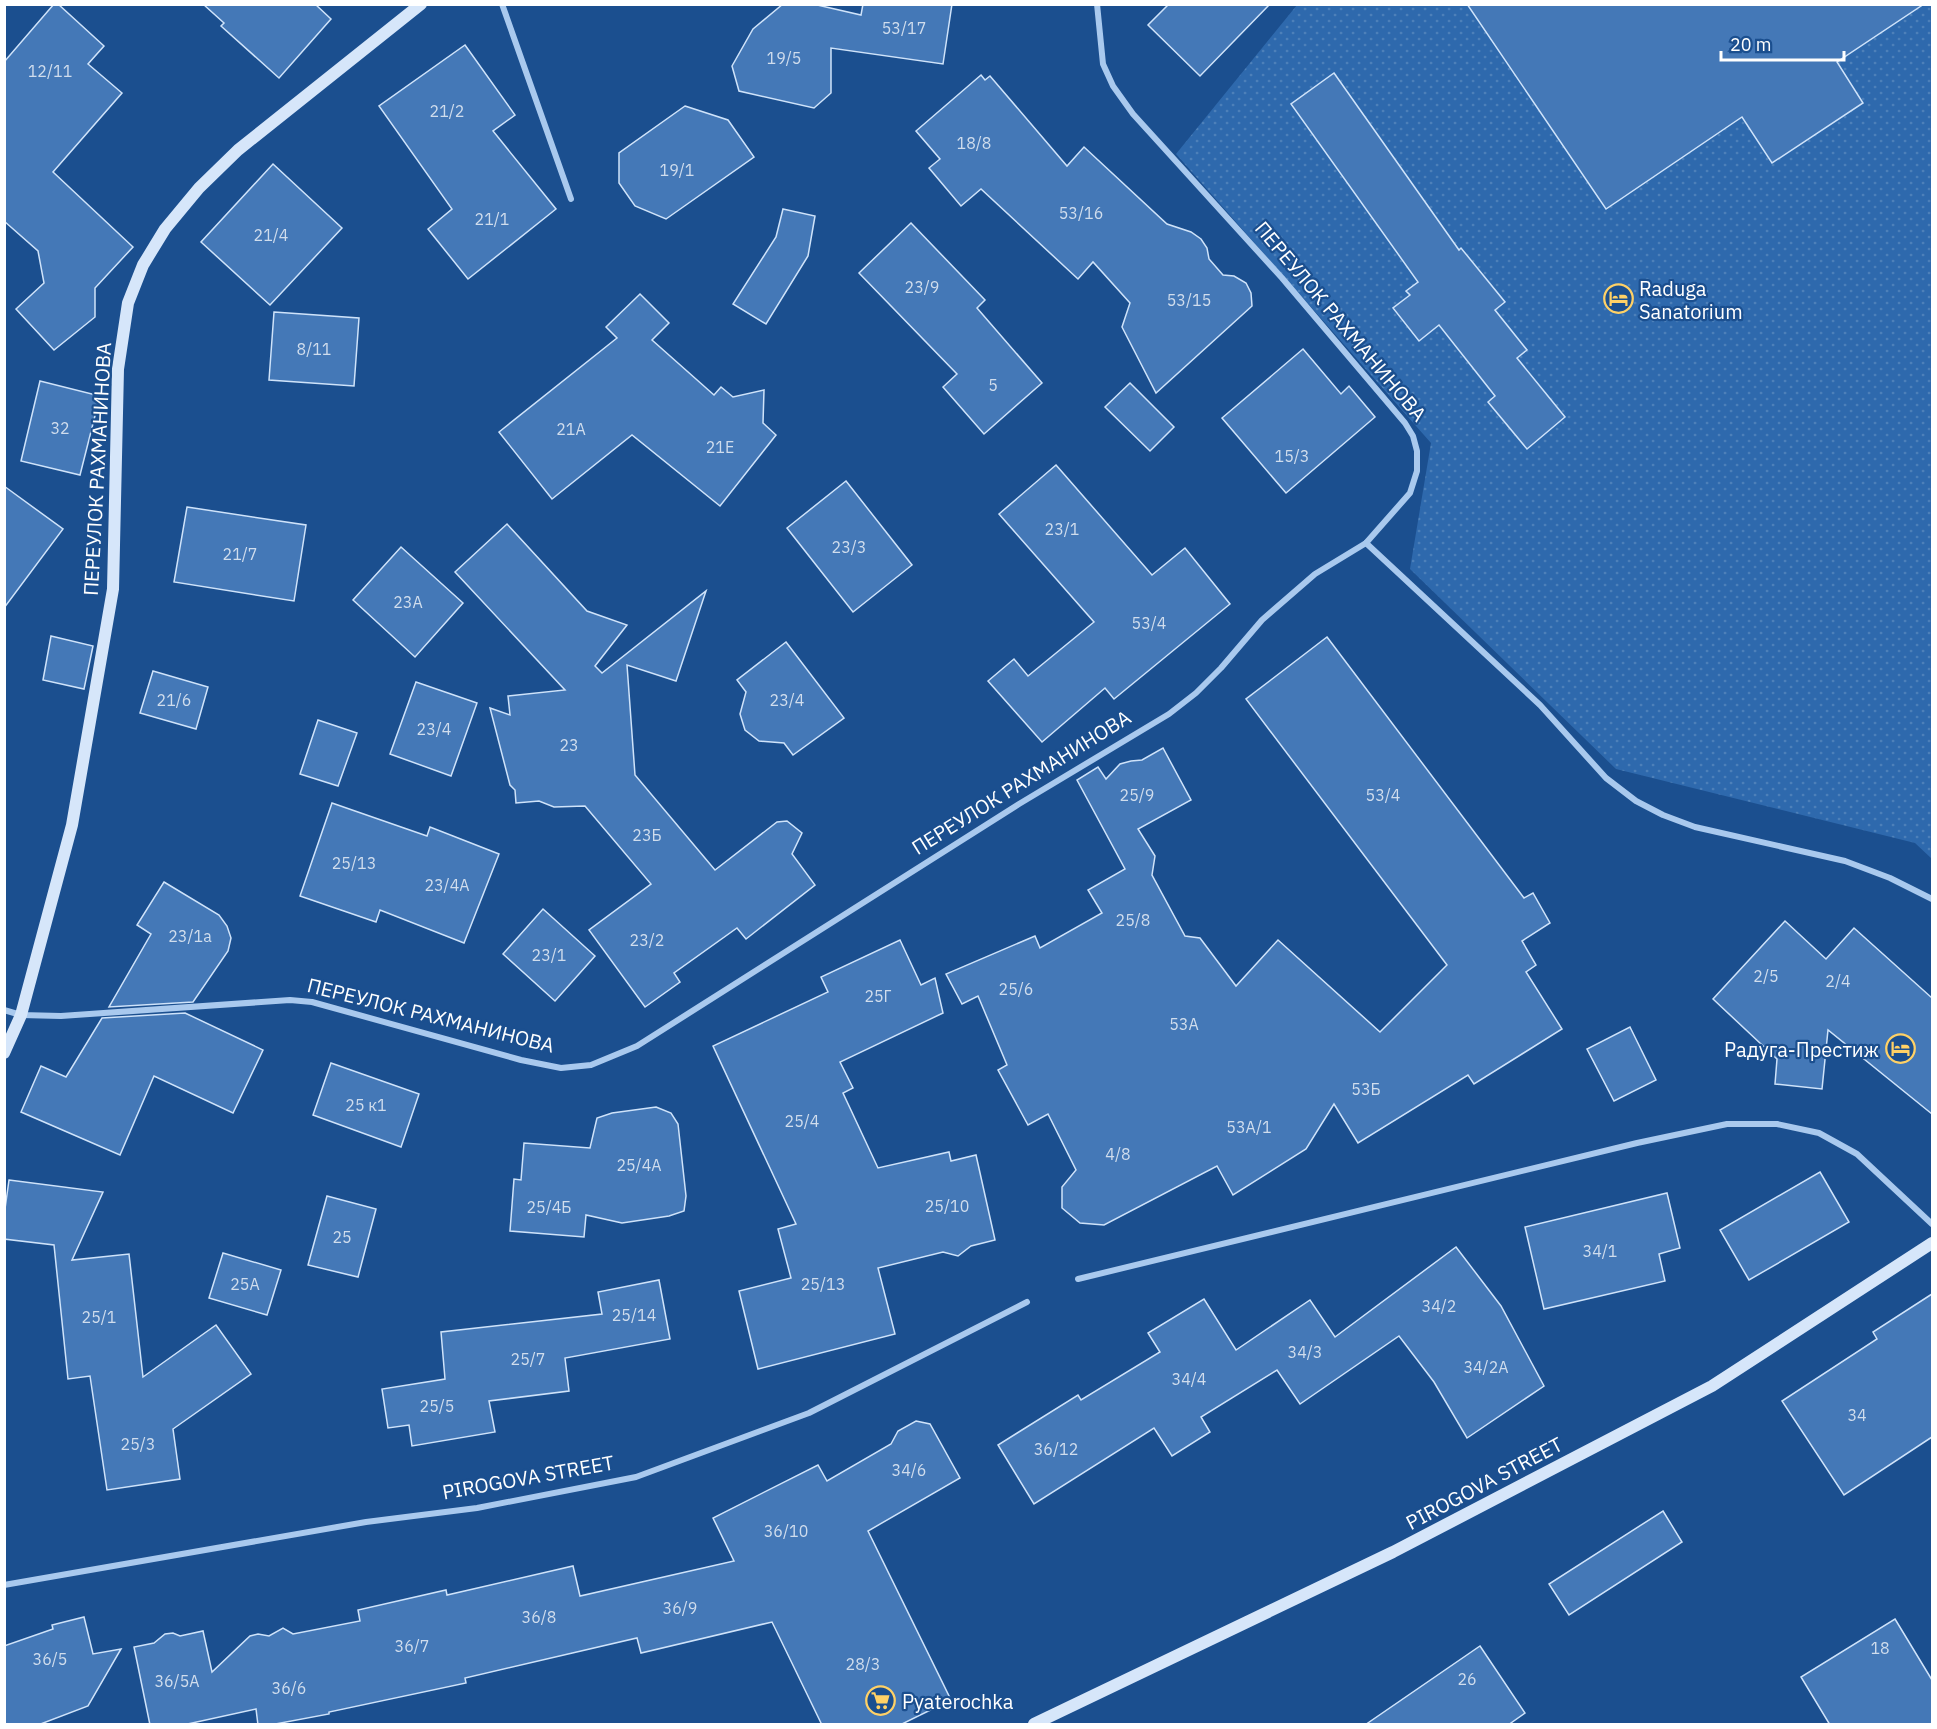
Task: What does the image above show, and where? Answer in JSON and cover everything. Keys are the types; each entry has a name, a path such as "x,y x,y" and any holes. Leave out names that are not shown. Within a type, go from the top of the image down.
{"street":[{"name":"ПЕРЕУЛОК РАХМАНИНОВА","path":"4,1053 21,1015 72,825 113,589 118,369 128,303 135,284 143,265 165,230 199,188 238,150 421,4"},
{"path":"502,4 571,199"},
{"name":"ПЕРЕУЛОК РАХМАНИНОВА","path":"4,1010 21,1015 61,1016 290,1000 312,1002 521,1060 561,1068 591,1065 637,1046 1019,804 1169,714 1196,693 1262,620 1290,595 1315,574 1366,543 1410,493 1417,471 1418,451 1413,436 1405,423 1290,287 1133,114 1113,86 1103,64 1097,4"},
{"path":"1366,543 1540,705 1606,778 1636,801 1663,815 1695,827 1845,861 1890,878 1932,899"},
{"path":"1078,1279 1637,1143 1727,1124 1777,1124 1819,1133 1857,1154 1932,1224"},
{"name":"PIROGOVA STREET","path":"1034,1725 1393,1552 1712,1386 1932,1243"},
{"name":"PIROGOVA STREET","path":"4,1585 366,1522 477,1508 636,1477 809,1413 1027,1302"}],"shaded area":[{"name":"Raduga Sanatorium","path":"1297,5 1932,5 1932,859 1915,843 1616,769 1410,569 1431,443 1176,154"}],"building":[{"path":"54,4 58,4 104,46 88,64 122,93 53,172 133,247 95,288 95,317 54,350 16,309 44,283 38,251 4,221 4,62"},
{"path":"203,4 315,4 331,19 279,78 221,26 224,23"},
{"path":"783,4 813,4 861,15 863,4 952,4 943,64 831,48 831,93 814,108 739,91 732,66 753,29"},
{"path":"1169,4 1270,4 1200,76 1148,25"},
{"path":"1467,4 1924,4 1837,62 1863,103 1772,163 1742,117 1606,209"},
{"path":"465,45 515,115 493,131 556,209 468,279 428,229 452,209 379,106"},
{"path":"1334,73 1459,250 1461,248 1505,302 1495,310 1527,350 1517,358 1565,417 1527,449 1488,402 1495,396 1439,325 1419,341 1393,308 1410,295 1406,291 1418,282 1291,104"},
{"path":"981,75 985,80 990,76 1067,166 1084,147 1167,224 1191,232 1201,239 1207,248 1209,259 1223,275 1234,276 1246,283 1251,293 1252,306 1156,393 1122,327 1130,303 1093,262 1078,279 981,189 961,206 929,168 940,159 916,131"},
{"path":"685,106 728,120 754,157 666,219 635,206 619,183 619,153"},
{"path":"273,164 342,228 270,305 201,242"},
{"path":"783,209 815,216 808,256 766,324 733,304 776,237"},
{"path":"911,223 985,300 977,308 1042,383 984,434 943,387 957,374 859,273"},
{"path":"640,294 669,323 652,340 714,395 721,387 733,397 764,390 763,423 776,435 720,506 632,435 552,499 499,432 617,338 606,327"},
{"path":"274,312 359,318 354,386 269,380"},
{"path":"1303,349 1341,394 1349,386 1375,417 1286,493 1222,418"},
{"path":"40,381 100,396 80,475 21,461"},
{"path":"1130,383 1174,427 1150,451 1105,407"},
{"path":"1056,465 1152,575 1185,548 1230,604 1114,699 1105,688 1042,742 988,681 1014,659 1028,676 1094,622 999,514"},
{"path":"846,481 912,565 853,612 787,528"},
{"path":"4,486 63,529 4,608"},
{"path":"187,507 306,525 294,601 174,582"},
{"path":"507,524 587,611 627,625 595,666 602,673 706,591 676,681 627,665 635,775 715,870 777,822 787,821 802,833 792,854 815,885 746,939 737,928 674,973 680,982 645,1007 589,930 651,884 585,806 554,807 539,801 516,803 515,790 510,785 490,708 510,715 508,696 565,690 455,572"},
{"path":"401,547 463,603 415,657 353,600"},
{"path":"51,636 93,646 84,689 43,680"},
{"path":"1327,637 1524,898 1533,893 1550,923 1522,941 1536,965 1526,972 1562,1029 1474,1084 1468,1075 1358,1143 1334,1104 1306,1149 1233,1195 1217,1166 1104,1225 1080,1223 1062,1208 1062,1187 1076,1170 1048,1114 1028,1125 998,1070 1007,1065 978,996 962,1004 946,974 1035,936 1040,948 1102,913 1088,890 1125,869 1077,780 1098,767 1106,779 1120,764 1142,760 1163,748 1191,800 1138,829 1155,856 1152,875 1185,936 1200,938 1236,986 1278,940 1380,1032 1447,965 1246,699"},
{"path":"786,642 844,718 793,755 784,743 759,741 745,730 740,714 746,692 737,680"},
{"path":"153,671 208,687 196,729 140,713"},
{"path":"416,682 477,703 451,776 390,754"},
{"path":"318,720 357,733 338,786 300,774"},
{"path":"332,803 427,836 430,827 499,854 464,943 380,910 376,922 300,896"},
{"path":"164,882 219,915 227,926 231,938 228,951 193,1002 109,1007 151,934 137,925"},
{"path":"543,909 595,956 555,1001 503,954"},
{"path":"1785,921 1826,959 1854,928 1932,998 1932,1114 1828,1030 1822,1089 1775,1084 1777,1059 1713,999"},
{"path":"900,940 921,985 935,978 943,1013 840,1062 853,1088 843,1093 878,1168 949,1152 951,1161 976,1155 995,1240 971,1246 958,1256 943,1252 878,1268 895,1334 758,1369 739,1291 791,1278 778,1229 796,1224 713,1046 828,992 821,977"},
{"path":"185,1013 263,1050 233,1113 154,1076 120,1155 21,1112 41,1066 66,1077 102,1018"},
{"path":"1630,1027 1656,1080 1614,1101 1587,1049"},
{"path":"331,1063 419,1094 401,1147 313,1115"},
{"path":"656,1107 671,1113 678,1124 686,1196 684,1211 669,1216 622,1223 586,1215 584,1237 510,1231 514,1179 521,1180 524,1143 590,1148 597,1118 612,1113"},
{"path":"1820,1172 1849,1222 1749,1280 1720,1230"},
{"path":"9,1180 103,1192 72,1260 129,1254 143,1377 216,1325 251,1374 173,1429 180,1479 107,1490 90,1376 68,1379 54,1245 4,1239 4,1216"},
{"path":"1667,1193 1680,1248 1659,1254 1665,1281 1544,1309 1525,1227"},
{"path":"327,1196 376,1209 358,1277 308,1265"},
{"path":"1456,1247 1501,1306 1544,1386 1467,1438 1434,1382 1399,1336 1300,1404 1277,1370 1201,1417 1210,1432 1172,1456 1154,1428 1034,1504 998,1445 1078,1395 1081,1400 1160,1352 1148,1333 1204,1299 1236,1350 1310,1300 1335,1337"},
{"path":"223,1253 281,1270 267,1315 209,1298"},
{"path":"659,1280 670,1339 565,1358 569,1391 489,1401 495,1432 412,1446 409,1425 388,1428 382,1389 445,1379 441,1332 602,1314 598,1292"},
{"path":"1932,1294 1932,1437 1844,1495 1782,1401 1877,1339 1873,1332"},
{"path":"916,1421 930,1424 960,1478 868,1531 951,1700 900,1725 822,1725 772,1622 641,1653 637,1638 465,1678 466,1683 270,1725 258,1725 256,1709 183,1725 150,1725 134,1647 154,1643 165,1634 173,1633 180,1636 203,1631 212,1672 250,1636 258,1634 269,1636 283,1628 293,1634 360,1621 358,1610 446,1590 447,1595 573,1566 580,1596 734,1561 713,1518 818,1465 827,1481 891,1444 898,1431"},
{"path":"1663,1511 1682,1542 1569,1615 1549,1584"},
{"path":"84,1617 93,1654 121,1649 88,1706 38,1725 4,1725 4,1646 53,1629 52,1625"},
{"path":"1895,1619 1932,1680 1932,1725 1830,1725 1801,1677"},
{"path":"1480,1646 1525,1713 1508,1725 1365,1725"}],"place":[{"name":"Raduga Sanatorium","path":"1618,299"},
{"name":"Радуга-Престиж","path":"1900,1049"},
{"name":"Pyaterochka","path":"881,1701"}]}
